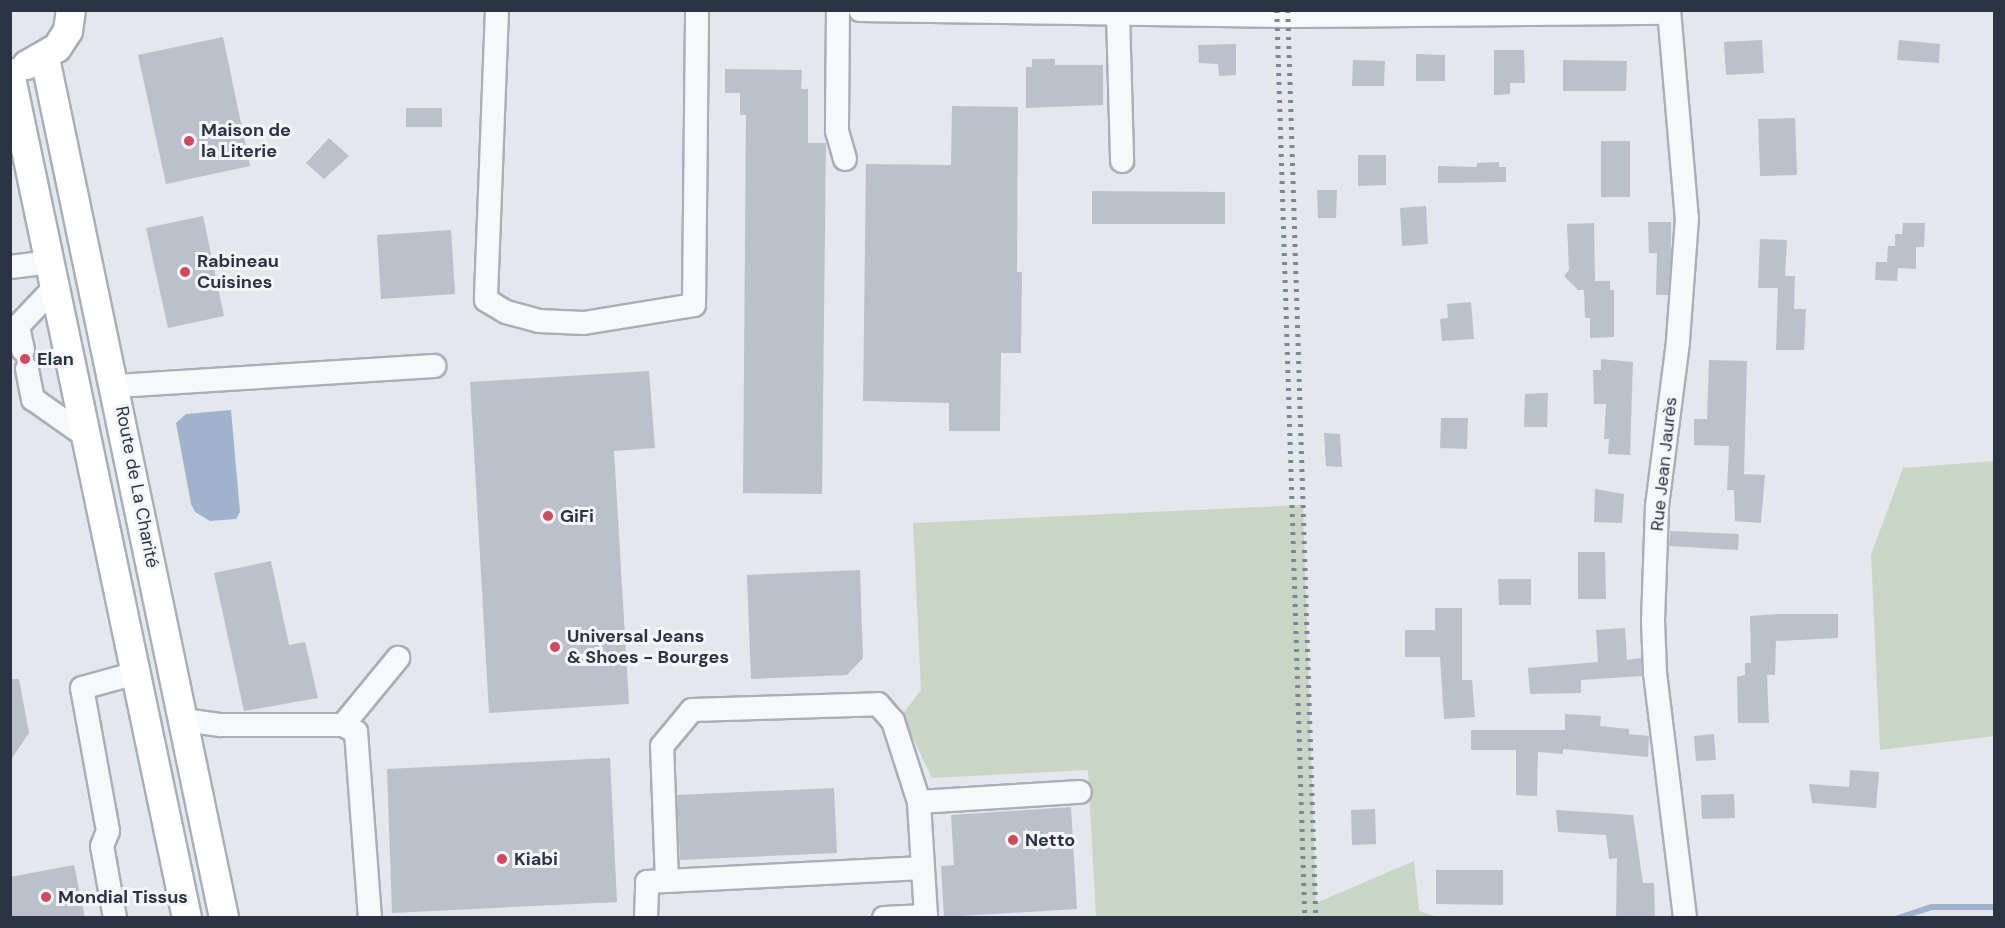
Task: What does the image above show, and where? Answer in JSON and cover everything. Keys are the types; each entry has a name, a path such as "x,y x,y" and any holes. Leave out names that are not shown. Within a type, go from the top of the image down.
{"main road":[{"path":"10,67 45,58 68,31 71,10"},
{"name":"Route de La Charité","path":"45,58 116,386 224,918"},
{"name":"Route de La Charité","path":"10,73 187,918"}],"street":[{"path":"497,10 486,300 506,312 539,321 584,323 694,305 697,10"},
{"path":"838,10 837,131 845,159"},
{"path":"860,10 1118,14 1669,12"},
{"name":"Rue Jean Jaurès","path":"1669,12 1688,218 1678,342 1657,507 1653,620 1655,673 1685,918"},
{"path":"1118,14 1122,161"},
{"path":"10,267 53,274 18,326 33,399 87,437"},
{"path":"116,386 434,366"},
{"path":"343,725 398,658"},
{"path":"115,918 102,846 108,831 82,688 137,674"},
{"path":"667,881 662,746 692,710 878,704 893,721 919,802 926,916 884,918"},
{"path":"184,720 221,725 343,725 356,732 360,746 370,918"},
{"path":"919,802 1080,792"},
{"path":"646,918 646,882 923,868"}],"green space":[{"path":"1994,461 1994,736 1880,750 1871,555 1903,468"},
{"path":"1303,505 1316,903 1414,861 1419,911 1438,917 1096,917 1088,770 932,778 902,715 921,690 913,523"}],"water":[{"path":"231,410 240,512 236,519 210,521 195,512 191,504 176,423 186,414"}],"building":[{"path":"223,37 250,166 166,184 138,55"},
{"path":"1762,40 1764,73 1726,75 1724,42"},
{"path":"1899,40 1940,44 1939,63 1897,60"},
{"path":"1236,44 1236,75 1219,76 1218,64 1199,63 1198,45"},
{"path":"1494,50 1524,50 1525,83 1510,83 1510,94 1494,95"},
{"path":"1416,54 1445,55 1445,81 1416,81"},
{"path":"1032,59 1055,59 1055,65 1103,65 1103,105 1026,108 1026,67 1032,67"},
{"path":"1353,60 1385,61 1384,86 1352,86"},
{"path":"1563,60 1627,61 1626,91 1563,91"},
{"path":"725,69 802,70 801,89 808,89 808,143 826,143 822,494 743,493 746,115 740,115 740,93 725,93"},
{"path":"952,106 1018,107 1017,272 1022,272 1021,353 1001,353 1000,431 949,431 949,403 863,401 866,164 951,165"},
{"path":"406,108 442,108 442,127 406,127"},
{"path":"1795,118 1797,175 1760,176 1758,119"},
{"path":"329,138 349,156 324,179 306,163"},
{"path":"1601,141 1630,141 1630,197 1601,197"},
{"path":"1358,155 1386,155 1386,185 1358,186"},
{"path":"1499,162 1499,167 1506,167 1506,182 1438,183 1438,166 1477,167 1477,163"},
{"path":"1317,190 1337,190 1336,218 1318,218"},
{"path":"1092,191 1225,192 1225,224 1092,224"},
{"path":"1426,206 1428,244 1402,246 1400,208"},
{"name":"Rabineau Cuisines","path":"203,216 224,316 168,328 146,228"},
{"path":"1648,222 1671,222 1671,254 1649,253"},
{"path":"1594,223 1595,281 1610,281 1610,290 1614,290 1614,337 1590,338 1590,318 1585,318 1584,290 1578,290 1564,276 1569,270 1567,224"},
{"path":"1903,223 1925,223 1924,247 1916,247 1916,269 1898,268 1897,281 1875,280 1876,262 1887,262 1888,246 1895,246 1895,234 1902,234"},
{"path":"451,230 455,294 381,299 377,235"},
{"path":"1760,239 1787,240 1785,276 1795,276 1794,309 1806,309 1804,350 1776,350 1778,288 1758,288"},
{"path":"1657,253 1671,254 1668,295 1656,295"},
{"path":"1471,302 1474,339 1442,341 1440,319 1448,318 1447,304"},
{"path":"1601,359 1633,362 1630,455 1608,454 1609,439 1604,439 1606,404 1594,404 1593,370 1601,370"},
{"path":"1709,360 1747,361 1744,474 1765,475 1761,523 1735,521 1734,490 1727,490 1729,446 1694,445 1694,419 1707,419"},
{"path":"649,371 655,448 614,451 629,704 489,713 470,382"},
{"path":"1548,393 1547,427 1524,427 1525,394"},
{"path":"1441,418 1468,418 1467,449 1440,448"},
{"path":"1324,433 1340,434 1342,467 1326,466"},
{"path":"1595,489 1624,494 1622,523 1594,522"},
{"path":"1670,531 1739,534 1738,550 1669,546"},
{"path":"1578,552 1605,552 1606,599 1578,599"},
{"path":"271,561 289,645 305,642 318,698 244,711 214,573"},
{"path":"860,570 863,658 847,675 751,679 747,575"},
{"path":"1498,579 1531,579 1531,605 1499,605"},
{"path":"1435,608 1462,608 1462,680 1472,680 1475,717 1444,719 1440,657 1405,657 1405,630 1435,630"},
{"path":"1838,614 1838,638 1776,641 1775,675 1767,675 1769,723 1738,723 1737,677 1745,675 1745,663 1751,663 1750,616"},
{"path":"1625,628 1627,660 1641,658 1642,676 1581,680 1581,693 1530,694 1528,668 1598,662 1596,630"},
{"path":"10,679 19,679 29,733 10,761"},
{"path":"1565,714 1601,716 1600,726 1629,729 1629,734 1649,736 1648,757 1563,749 1563,754 1538,752 1537,796 1516,795 1516,750 1471,750 1471,730 1565,730"},
{"path":"1714,734 1716,760 1696,761 1694,736"},
{"name":"Kiabi","path":"610,758 617,902 392,913 387,769"},
{"path":"1850,770 1879,772 1876,808 1812,803 1809,784 1849,787"},
{"path":"834,788 837,853 680,860 677,795"},
{"path":"1734,794 1735,818 1702,819 1701,795"},
{"name":"Netto","path":"1071,807 1077,909 944,917 941,866 954,865 951,815"},
{"path":"1375,809 1376,844 1352,845 1351,810"},
{"path":"1556,810 1633,815 1643,883 1654,883 1655,918 1616,918 1617,858 1609,859 1606,835 1558,832"},
{"name":"Mondial Tissus","path":"74,865 85,918 10,918 10,877"},
{"path":"1436,870 1503,870 1503,905 1436,904"}],"waterway":[{"path":"1898,918 1932,907 1994,907"}],"railway":[{"path":"1277,10 1305,918"},
{"path":"1288,10 1316,918"}],"place":[{"name":"Maison de la Literie","path":"189,141"},
{"name":"Rabineau Cuisines","path":"185,272"},
{"name":"Elan","path":"25,359"},
{"name":"GiFi","path":"548,516"},
{"name":"Universal Jeans & Shoes - Bourges","path":"555,647"},
{"name":"Netto","path":"1013,840"},
{"name":"Kiabi","path":"502,859"},
{"name":"Mondial Tissus","path":"46,897"}]}
